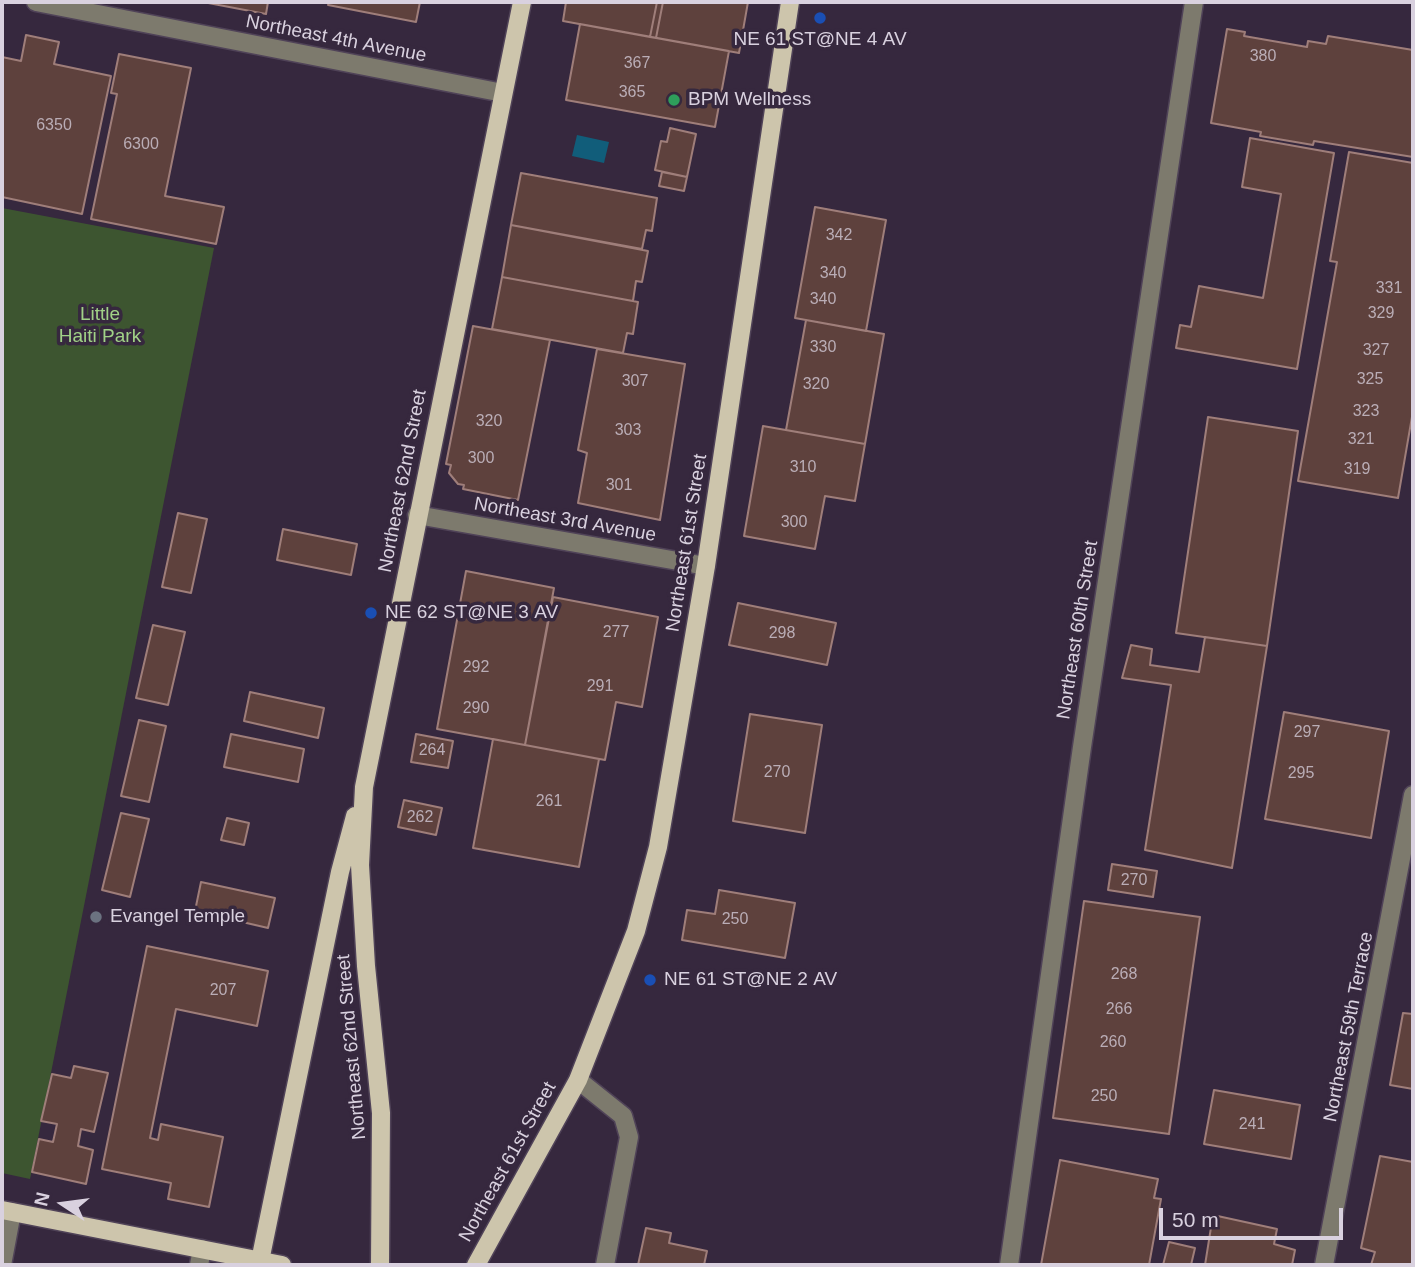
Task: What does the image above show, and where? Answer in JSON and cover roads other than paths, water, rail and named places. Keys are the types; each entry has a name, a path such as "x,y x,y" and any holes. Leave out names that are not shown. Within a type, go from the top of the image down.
{"main road":[{"name":"Northeast 62nd Street","path":"380,1265 381,1114 366,966 360,865 363,788 522,2"},
{"name":"Northeast 61st Street","path":"476,1265 578,1080 636,931 658,847 706,566 790,2"},
{"path":"260,1261 340,872 363,788"},
{"path":"7,1211 200,1257 282,1265"}],"street":[{"name":"Northeast 4th Avenue","path":"36,2 503,93"},
{"name":"Northeast 60th Street","path":"1009,1265 1082,747 1195,2"},
{"name":"Northeast 3rd Avenue","path":"417,515 706,566"},
{"name":"Northeast 59th Terrace","path":"1324,1265 1413,795"},
{"name":"Northeast 61st Street","path":"578,1080 622,1116 629,1137 605,1265"},
{"path":"2,1265 7,1211"}],"water":[{"path":"577,135 609,142 604,163 572,156"}],"place":[{"name":"NE 61 ST@NE 4 AV","path":"820,18"},
{"name":"BPM Wellness","path":"674,100"},
{"name":"NE 62 ST@NE 3 AV","path":"371,613"},
{"name":"Evangel Temple","path":"96,917"},
{"name":"NE 61 ST@NE 2 AV","path":"650,980"}],"park label":[{"name":"Little Haiti Park","path":"100,326"}]}
